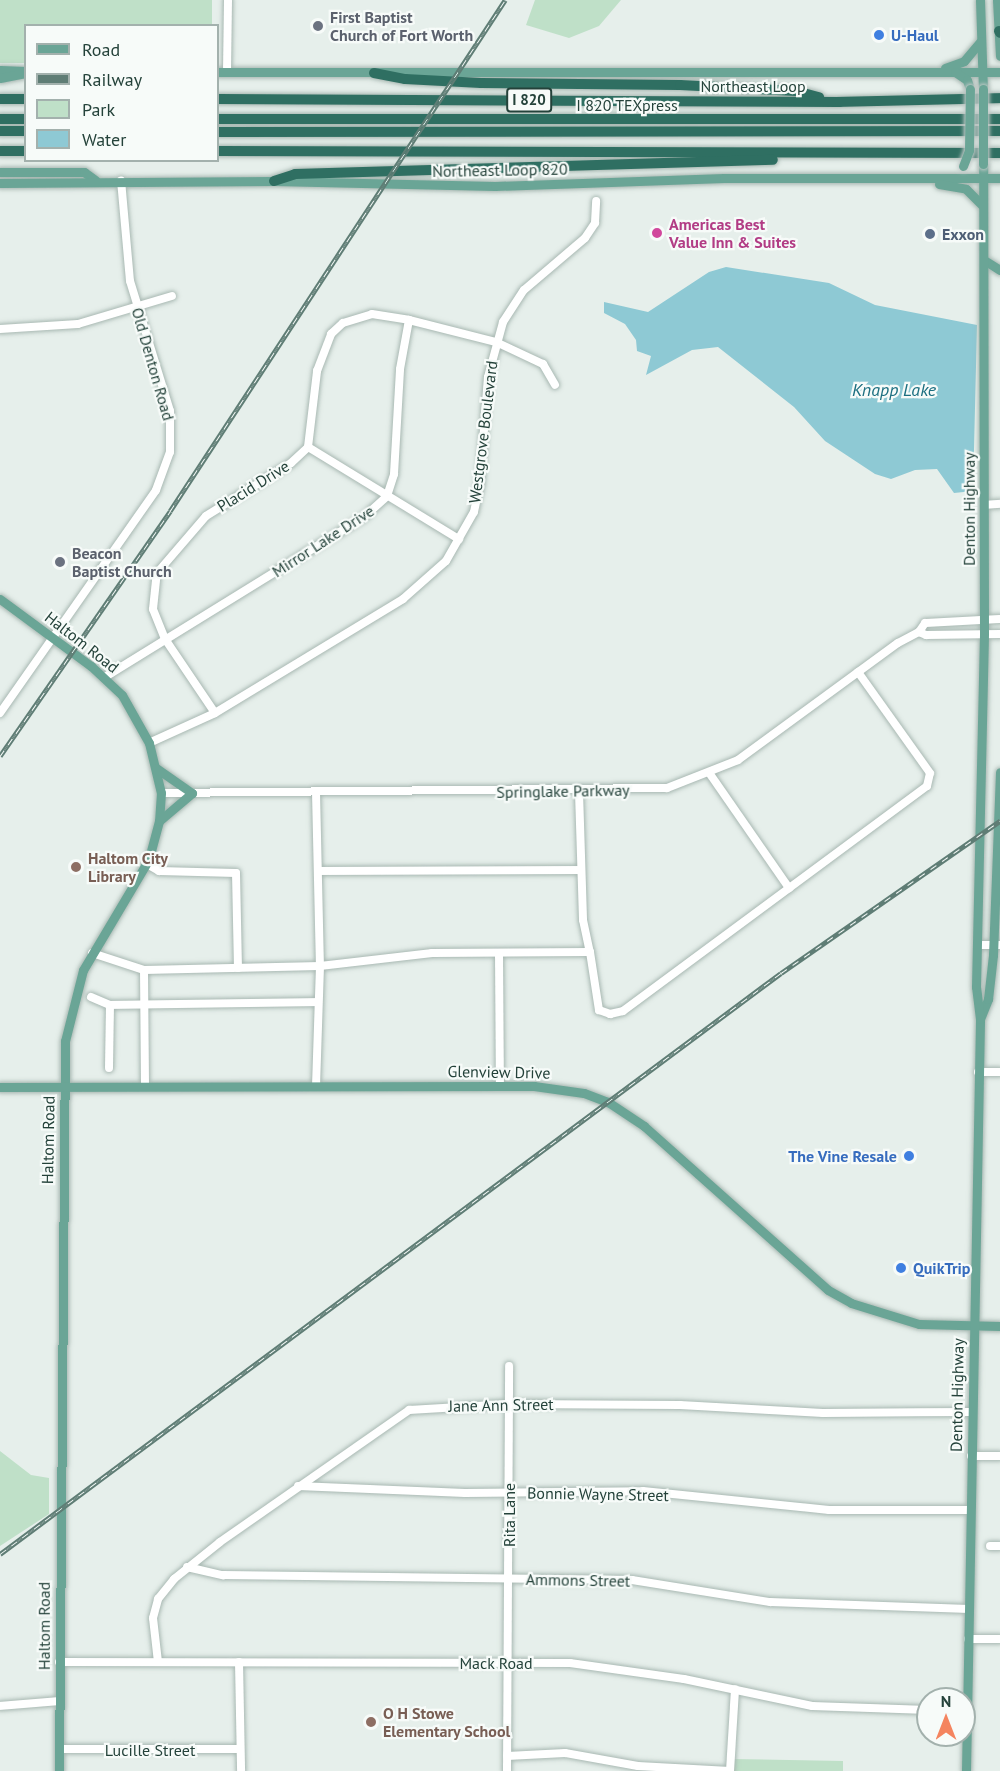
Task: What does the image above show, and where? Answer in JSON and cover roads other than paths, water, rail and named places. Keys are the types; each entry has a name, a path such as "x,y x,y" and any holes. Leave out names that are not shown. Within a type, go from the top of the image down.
{"highway":[{"path":"374,73 405,79 481,83 680,85 796,91 840,102"},
{"name":"Northeast Loop","path":"219,99 840,102 1000,98"},
{"path":"0,99 24,99"},
{"path":"0,119 24,119"},
{"name":"I 820 TEXpress","path":"219,119 1000,119"},
{"path":"0,131 24,131"},
{"name":"I 820 TEXpress","path":"219,132 1000,131"},
{"path":"0,151 24,151"},
{"path":"219,151 1000,153"},
{"path":"274,181 295,174 789,160 805,154"}],"main road":[{"name":"Denton Highway","path":"966,1687 980,1019 978,945 984,633 984,178 980,0"},
{"path":"997,0 1000,56"},
{"path":"934,71 964,61 981,41"},
{"path":"0,70 24,72"},
{"path":"0,78 24,72"},
{"path":"222,72 1000,72"},
{"path":"946,178 963,166 969,150 970,89 967,80 955,72"},
{"path":"0,172 84,172 95,180"},
{"name":"Northeast Loop 820","path":"0,183 121,180 460,186 724,178 1000,178"},
{"path":"920,178 930,184 966,189 983,206"},
{"path":"984,260 1000,270"},
{"name":"Haltom Road","path":"0,600 105,677 132,710 149,743 161,793 159,822 147,864 92,954 70,1008 63,1085 60,1771"},
{"path":"156,768 192,793 159,822"},
{"name":"Denton Highway","path":"980,1019 989,990 997,945 1000,772"},
{"name":"Glenview Drive","path":"0,1087 500,1085 558,1088 584,1093 614,1106 644,1126 828,1290 851,1303 909,1322 1000,1326"},
{"name":"Denton Highway","path":"966,1747 966,1771"}],"street":[{"path":"222,72 228,0"},
{"name":"Old Denton Road","path":"0,713 156,490 166,471 170,452 170,411 136,307 125,254 121,180"},
{"name":"Westgrove Boulevard","path":"149,743 215,713 403,599 446,561 474,512 480,483 488,377 496,342 524,290 585,238 595,223 596,201"},
{"path":"0,329 78,324 172,296"},
{"path":"459,539 308,447 317,371 331,334 343,323 372,314 408,320 496,342 543,364 555,385"},
{"name":"Mirror Lake Drive","path":"105,677 364,517 387,496 394,474 400,369 408,320"},
{"name":"Placid Drive","path":"215,713 165,639 153,609 153,590 158,573 169,557 206,516 291,463 308,447"},
{"path":"984,505 1000,504"},
{"name":"Springlake Parkway","path":"161,793 579,792 667,788 710,774 748,754 858,672 919,632 925,623 1000,619"},
{"path":"919,632 926,635 1000,634"},
{"path":"579,792 583,920 599,1010 610,1014 623,1011 927,786 930,773 858,672"},
{"path":"710,774 789,888"},
{"path":"316,792 320,966 316,1085"},
{"path":"147,864 159,871 236,873 238,968"},
{"path":"318,871 580,870"},
{"path":"978,945 997,945"},
{"path":"92,954 144,970 320,966 432,953 590,952"},
{"path":"499,953 500,1085"},
{"path":"144,970 145,1085"},
{"path":"91,997 110,1005 318,1002"},
{"path":"108,1068 110,1005"},
{"path":"978,1072 1000,1072"},
{"name":"Rita Lane","path":"507,1771 510,1366"},
{"name":"Jane Ann Street","path":"158,1662 152,1629 155,1608 165,1589 187,1567 298,1486 409,1410 510,1404 680,1405 823,1413 973,1412"},
{"path":"971,1456 1000,1456"},
{"name":"Bonnie Wayne Street","path":"298,1486 509,1493 643,1491 829,1510 970,1510"},
{"path":"990,1546 1000,1546"},
{"name":"Ammons Street","path":"187,1567 223,1575 632,1580 816,1605 969,1609"},
{"path":"968,1639 1000,1639"},
{"name":"Mack Road","path":"59,1662 591,1665 735,1689 812,1706 916,1710"},
{"path":"240,1662 241,1771"},
{"path":"507,1756 565,1753 638,1766 730,1771 735,1689"},
{"path":"0,1706 59,1701"},
{"name":"Lucille Street","path":"59,1749 240,1749"}],"water":[{"name":"Knapp Lake","path":"726,267 829,283 875,305 977,325 973,491 954,493 937,469 915,470 891,479 875,474 825,441 794,407 718,347 692,350 646,375 651,356 637,351 636,340 625,324 604,313 604,302 648,312 709,272"}],"railway":[{"path":"0,756 170,511 505,0"},
{"path":"0,1554 781,973 1000,821"}],"place":[{"name":"First Baptist Church of Fort Worth","path":"318,26"},
{"name":"U-Haul","path":"879,35"},
{"name":"Americas Best Value Inn & Suites","path":"657,233"},
{"name":"Exxon","path":"930,234"},
{"name":"Beacon Baptist Church","path":"60,562"},
{"name":"Haltom City Library","path":"76,867"},
{"name":"The Vine Resale","path":"909,1156"},
{"name":"QuikTrip","path":"901,1268"},
{"name":"O H Stowe Elementary School","path":"371,1722"}]}
